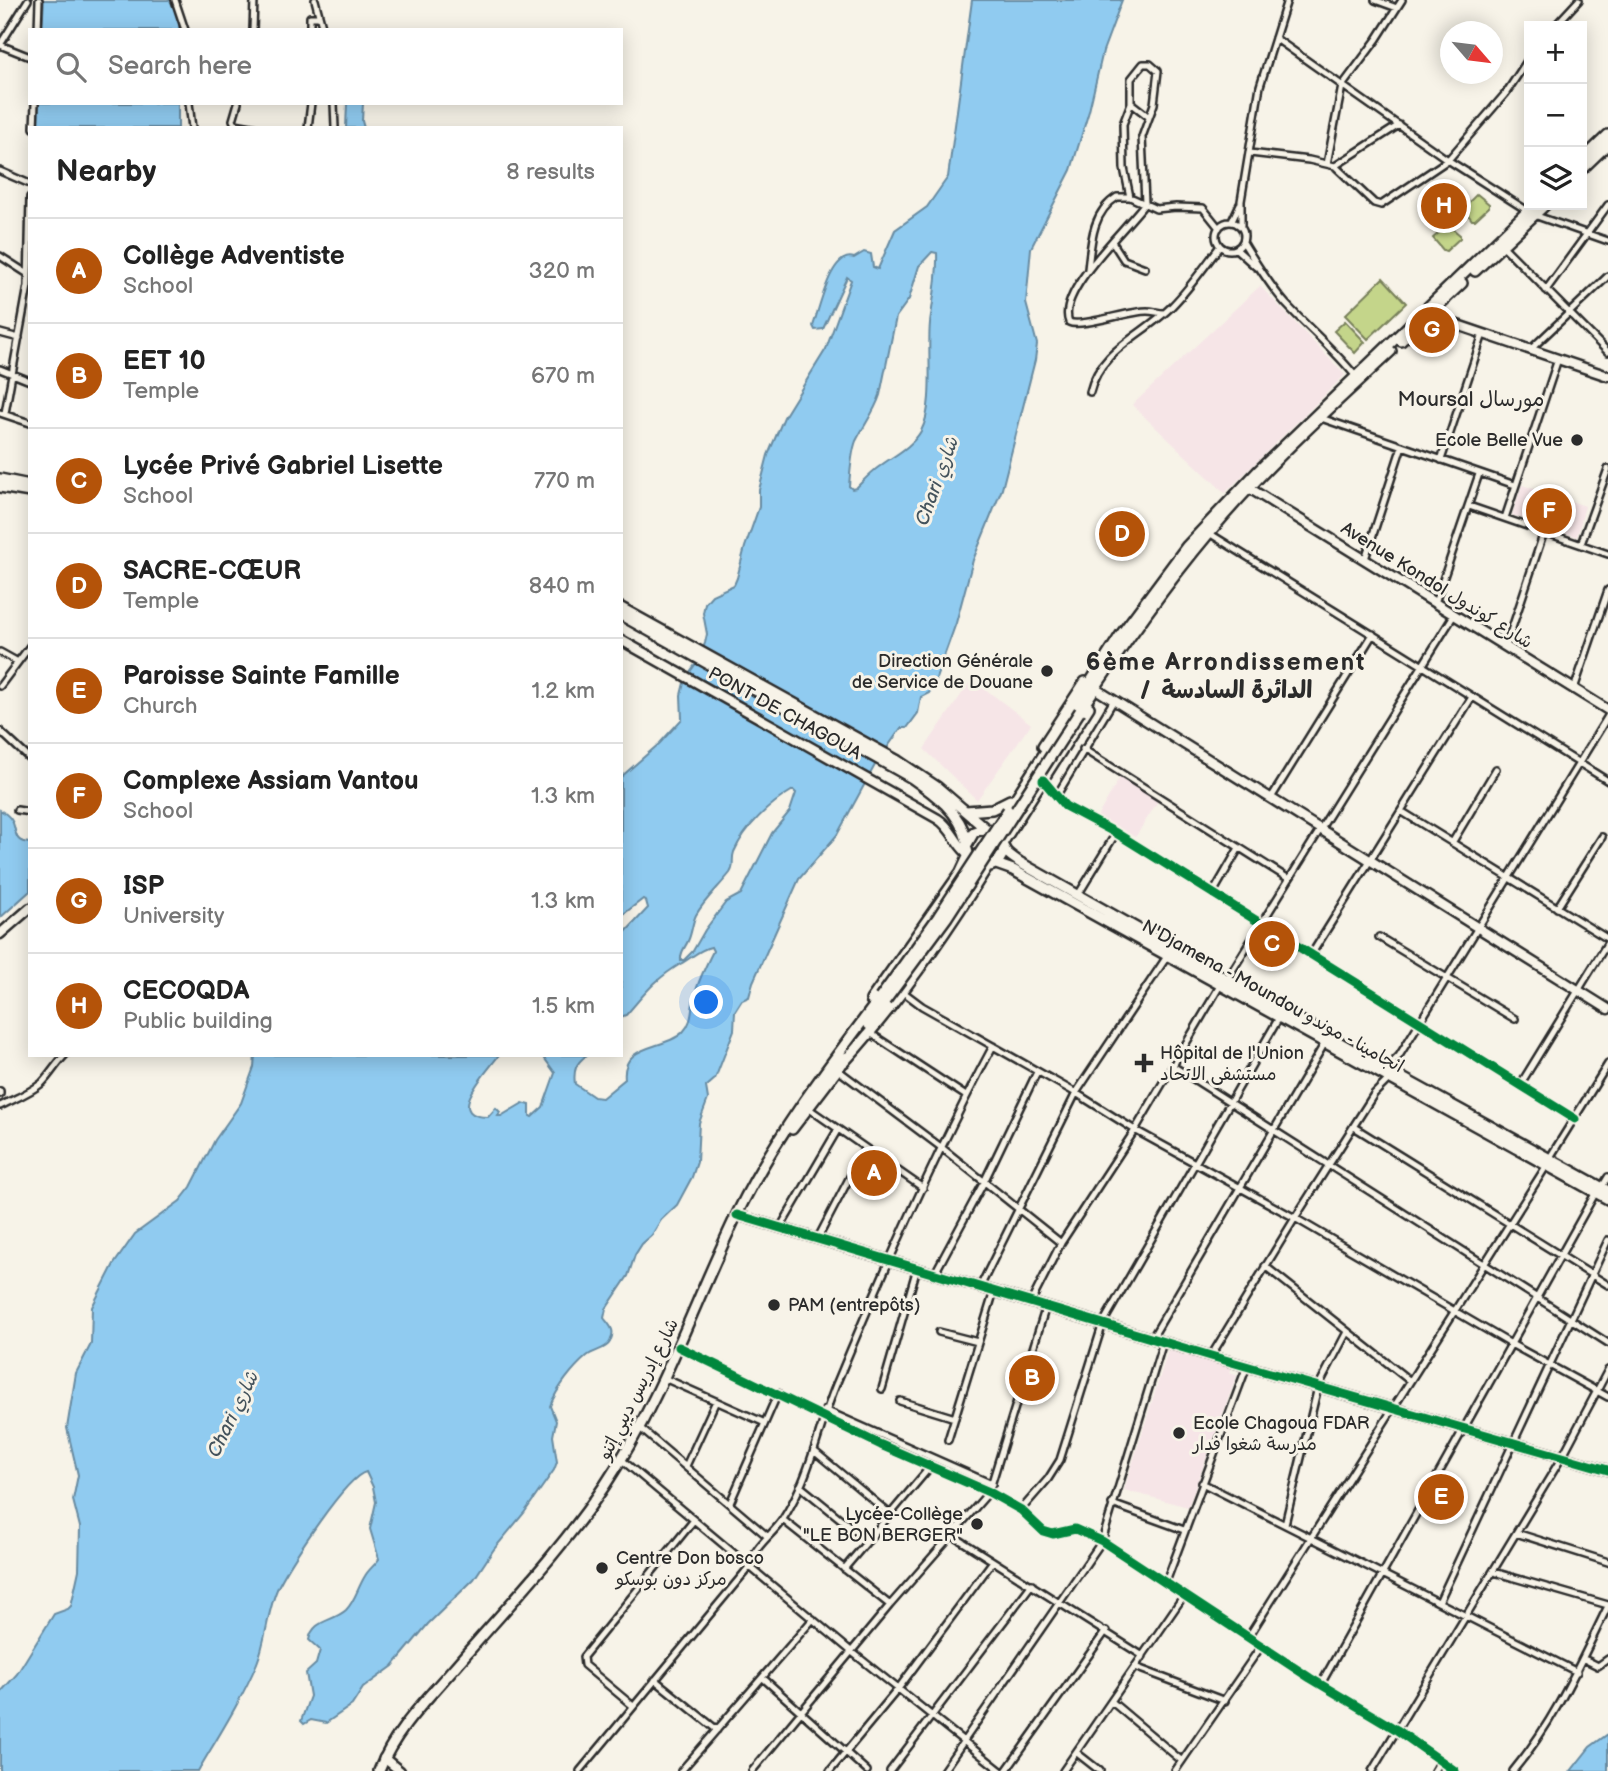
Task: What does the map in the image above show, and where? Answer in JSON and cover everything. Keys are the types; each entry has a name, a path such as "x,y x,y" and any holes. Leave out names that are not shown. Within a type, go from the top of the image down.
{"main road":[{"path":"1587,164 1604,147 1608,135"},
{"path":"1587,157 1604,147"},
{"path":"1425,314 1502,245 1532,210"},
{"path":"967,841 974,832 987,829 1010,800 1070,702 1187,545 1221,508 1532,210"},
{"path":"1078,709 1209,533 1249,488 1321,418 1357,378"},
{"path":"0,479 28,485"},
{"path":"0,487 28,492"},
{"path":"623,609 937,787 987,829 997,833 1003,845"},
{"path":"623,616 686,647"},
{"path":"1078,709 1119,636"},
{"path":"839,1062 870,1032 940,940 991,866 1000,860 1003,845 1117,662 1122,648"},
{"name":"شارع إدريس ديبي إتنو","path":"778,1143 808,1108 883,1000 1078,709"},
{"path":"839,1062 845,1037 961,872 967,855 967,841 959,820 945,804 896,765"},
{"path":"966,811 992,809 1010,800"},
{"name":"N'Djamena - Moundou انجامينا - موندو","path":"1003,845 1018,862 1280,1016 1602,1190 1608,1199"},
{"path":"967,855 976,865 991,866"},
{"name":"N'Djamena - Moundou انجامينا - موندو","path":"991,866 1013,870 1168,955 1224,982 1387,1074"},
{"name":"شارع إدريس ديبي إتنو","path":"379,1771 384,1758 418,1711 546,1562 592,1505 622,1460 664,1378 737,1215 759,1173 793,1117 839,1062"}],"street":[{"path":"28,0 0,45 28,56"},
{"path":"38,28 39,0"},
{"path":"175,0 187,28"},
{"path":"253,28 254,0"},
{"path":"314,0 322,28"},
{"path":"1241,201 1229,222 1219,228 1216,237 1220,246 1229,250 1236,249 1243,242 1245,234 1241,225 1241,201 1260,86 1287,0"},
{"path":"1375,0 1397,8"},
{"path":"1327,164 1342,86 1402,0"},
{"path":"1560,21 1579,0"},
{"path":"310,28 310,17 319,17"},
{"path":"1275,38 1448,160 1524,205"},
{"path":"1130,197 1124,168 1123,124 1131,103 1131,79 1143,64 1150,64 1158,71 1157,88 1142,137 1145,204 1088,269 1067,307 1067,318 1073,325 1147,311 1164,313"},
{"path":"1250,153 1335,166 1374,203 1381,205 1448,160 1506,93 1524,66"},
{"path":"1131,103 1149,117"},
{"path":"34,126 35,105"},
{"path":"189,105 192,126"},
{"path":"237,105 233,120 235,124 246,126"},
{"path":"309,126 311,105"},
{"path":"334,105 335,126"},
{"path":"1335,166 1399,125"},
{"path":"0,171 28,183"},
{"path":"1088,269 1093,232 1101,213 1117,197 1130,197 1157,209 1203,208 1219,228"},
{"path":"1546,290 1608,205"},
{"path":"1532,210 1608,241"},
{"path":"1212,217 1241,225"},
{"path":"1243,242 1286,304 1329,345 1357,378"},
{"path":"1113,243 1124,260 1145,268"},
{"path":"1502,245 1608,352"},
{"path":"1090,392 1097,374 1117,348 1164,313 1187,289 1220,246"},
{"path":"1236,249 1261,271"},
{"path":"0,256 28,274"},
{"path":"1531,349 1608,276"},
{"path":"28,291 3,413 28,423"},
{"path":"1425,314 1608,376"},
{"path":"0,333 19,338"},
{"path":"1441,460 1483,334"},
{"path":"1505,518 1558,359"},
{"path":"0,369 28,380"},
{"path":"1321,418 1515,485"},
{"path":"1365,559 1402,446"},
{"path":"1581,544 1608,469"},
{"path":"1435,603 1479,474"},
{"name":"Avenue Kondol شارع كوندول","path":"1249,488 1608,710"},
{"path":"1469,506 1608,554"},
{"path":"1506,646 1544,532"},
{"path":"1209,533 1608,781"},
{"path":"1574,689 1608,590"},
{"path":"1031,1302 1061,1243 1135,1130 1224,982 1454,615"},
{"path":"1271,798 1373,634"},
{"name":"PONT DE CHAGOUA","path":"623,641 883,786 944,823 967,855"},
{"path":"0,686 28,649"},
{"path":"0,652 18,663"},
{"path":"1099,691 1608,1009"},
{"path":"1311,955 1472,696"},
{"path":"1057,795 1114,700"},
{"path":"1211,1356 1608,716"},
{"path":"0,731 28,757"},
{"path":"1083,749 1289,879"},
{"path":"1452,843 1496,769"},
{"path":"1042,780 1065,806 1213,893 1575,1119"},
{"path":"17,810 28,812"},
{"path":"1402,811 1608,941 1520,1085"},
{"path":"1078,895 1116,834"},
{"path":"1557,908 1602,837"},
{"path":"1213,893 1239,848"},
{"path":"0,934 28,910"},
{"path":"1379,937 1515,1018"},
{"path":"980,1287 1076,1093 1168,955"},
{"path":"902,991 922,1006 1076,1093 1135,1130 1608,1396"},
{"path":"1021,1510 1048,1479 1060,1460 1103,1323 1280,1016"},
{"path":"870,1032 966,1096"},
{"path":"1152,1338 1326,1041"},
{"path":"580,1771 750,1566 754,1554 783,1520 800,1486 814,1451 824,1414 890,1259 966,1096 993,1046"},
{"path":"1374,1094 1399,1056"},
{"path":"0,1106 29,1092 44,1081 63,1057"},
{"path":"839,1062 1061,1243"},
{"path":"1249,1636 1486,1264 1608,1064"},
{"path":"1173,1066 1608,1343"},
{"path":"935,1273 984,1182 1037,1072"},
{"path":"808,1108 923,1188"},
{"path":"1354,1127 1608,1285"},
{"path":"780,1228 838,1129"},
{"path":"818,1238 866,1148"},
{"path":"1321,1684 1536,1297 1608,1177"},
{"path":"737,1215 1163,1342 1608,1470"},
{"path":"1439,1602 1608,1240"},
{"path":"1265,1266 1410,1381"},
{"path":"882,1389 917,1268"},
{"path":"948,1440 994,1291"},
{"path":"752,1771 890,1605 989,1492 1046,1306"},
{"path":"939,1332 978,1342"},
{"path":"1285,1524 1318,1387 1347,1332"},
{"path":"943,1771 1102,1541 1163,1342"},
{"path":"678,1347 824,1414 885,1437 992,1484"},
{"path":"1166,1582 1247,1366"},
{"path":"1372,1771 1562,1457 1608,1370"},
{"path":"664,1378 765,1423"},
{"path":"730,1503 778,1393"},
{"path":"686,1466 716,1401"},
{"path":"900,1401 955,1418"},
{"path":"824,1414 881,1445 989,1492 1021,1510 1043,1531 1053,1534 1075,1529 1102,1541 1321,1684 1397,1730 1455,1771"},
{"path":"640,1428 767,1536"},
{"path":"881,1445 885,1437"},
{"path":"814,1451 890,1514"},
{"path":"622,1460 852,1652 1003,1771 1105,1631"},
{"path":"844,1569 930,1467"},
{"path":"1202,1483 1577,1672"},
{"path":"800,1486 867,1541"},
{"path":"1112,1504 1184,1530"},
{"path":"633,1706 584,1665 583,1657 694,1520"},
{"path":"783,1520 890,1605"},
{"path":"1516,1533 1608,1562"},
{"path":"952,1535 1143,1656"},
{"path":"830,1771 898,1689 993,1561"},
{"path":"1494,1572 1608,1605 1584,1659 1553,1716 1513,1771"},
{"path":"890,1771 1032,1584"},
{"path":"1063,1771 1185,1594"},
{"path":"681,1771 813,1619"},
{"path":"1175,1771 1262,1645"},
{"path":"1584,1659 1598,1666 1608,1659"},
{"path":"1135,1667 1225,1701"},
{"path":"763,1678 867,1771"},
{"path":"655,1680 717,1730"},
{"path":"1112,1702 1182,1761"},
{"path":"1077,1753 1100,1771"},
{"path":"384,1758 400,1771"},
{"path":"1434,1771 1440,1761"},
{"path":"585,1765 593,1771"}],"shaded area":[{"path":"1260,286 1345,375 1225,493 1132,405"},
{"path":"1522,485 1585,506 1577,537 1512,515"},
{"path":"972,679 1031,724 977,800 924,749"},
{"path":"1120,777 1158,801 1133,841 1096,819"},
{"name":"Ecole Chagoua FDAR مدرسة شغوا فدار","path":"1169,1348 1231,1366 1229,1373 1237,1375 1188,1507 1124,1490"}],"green space":[{"path":"1477,194 1489,207 1472,220 1463,208"},
{"path":"1448,225 1460,238 1446,251 1433,238"},
{"path":"1383,278 1406,303 1368,339 1345,315"},
{"path":"1345,321 1365,342 1355,353 1334,331"}],"water":[{"path":"44,0 170,0 179,19 179,28 42,28"},
{"name":"Chari شاري","path":"972,0 1122,0 1103,51 1071,170 1031,248 1026,303 1037,344 1035,360 1002,489 973,560 956,623 934,684 929,693 921,697 918,713 907,728 901,728 875,765 837,835 799,879 753,982 749,997 742,1000 735,1011 734,1030 715,1079 706,1087 708,1099 699,1123 697,1162 692,1177 677,1205 642,1244 628,1276 606,1309 604,1318 612,1331 610,1342 606,1347 587,1356 576,1367 550,1406 556,1421 553,1436 557,1462 554,1470 474,1579 428,1624 393,1666 363,1688 352,1705 326,1723 311,1720 304,1724 301,1721 310,1696 306,1673 316,1664 320,1650 309,1640 319,1624 346,1610 366,1574 379,1559 370,1529 376,1502 366,1472 357,1477 333,1504 279,1585 251,1677 198,1771 0,1771 0,1693 17,1674 54,1614 71,1606 79,1570 80,1527 73,1500 78,1475 67,1428 76,1373 91,1344 92,1307 114,1264 135,1234 180,1201 191,1187 215,1140 241,1103 255,1057 498,1057 472,1092 468,1102 469,1110 475,1115 488,1117 496,1108 500,1112 498,1116 501,1116 523,1103 530,1105 532,1117 543,1107 555,1073 543,1057 585,1057 576,1067 575,1084 594,1097 602,1098 625,1079 626,1067 637,1053 675,1038 686,1028 698,985 713,951 711,947 699,952 651,986 623,1016 623,935 648,908 643,899 623,914 623,775 660,743 682,719 681,695 685,679 699,659 707,634 703,613 705,603 712,595 734,585 759,507 759,490 768,455 784,417 826,349 851,280 847,277 823,329 815,330 813,326 827,283 839,263 864,252 871,254 873,267 878,269 895,230 927,207 948,177","holes":["932,252 937,253 929,335 928,408 925,420 913,442 852,489 849,486 855,445 880,395 896,317 909,299 919,266","793,790 796,793 790,811 772,833 741,894 726,902 693,951 681,960 696,915 730,873 734,852 744,834 775,802"]},
{"path":"38,105 178,105 178,126 37,126"},
{"path":"347,105 363,105 363,126 346,126"},
{"path":"0,810 11,819 17,837 28,843 28,893 0,918"},
{"path":"1608,1734 1608,1771 1571,1771 1590,1747"}],"cycle path":[{"path":"1043,780 1065,806 1116,833 1575,1119"},
{"path":"737,1215 1211,1356 1608,1470"},
{"path":"679,1347 881,1445 989,1492 1021,1510 1043,1531 1053,1534 1075,1529 1102,1541 1310,1678 1397,1730 1455,1771"}],"place":[{"name":"CECOQDA","path":"1444,206"},
{"name":"ISP","path":"1432,330"},
{"name":"Ecole Belle Vue","path":"1577,440"},
{"name":"Complexe Assiam Vantou","path":"1549,511"},
{"name":"SACRE-CŒUR","path":"1122,534"},
{"name":"Direction Générale de Service de Douane","path":"1047,671"},
{"name":"Lycée Privé Gabriel Lisette","path":"1272,944"},
{"name":"Hôpital de l'Union مستشفى الاتحاد","path":"1144,1063"},
{"name":"Collège Adventiste","path":"874,1173"},
{"name":"PAM (entrepôts)","path":"774,1305"},
{"name":"EET 10","path":"1032,1378"},
{"name":"Ecole Chagoua FDAR مدرسة شغوا فدار","path":"1179,1433"},
{"name":"Paroisse Sainte Famille","path":"1441,1497"},
{"name":"Lycée-Collège \"LE BON BERGER\"","path":"977,1524"},
{"name":"Centre Don bosco مركز دون بوسكو","path":"602,1568"}],"district":[{"name":"Moursal مورسال","path":"1471,399"},
{"name":"6ème Arrondissement / الدائرة السادسة","path":"1226,676"}]}
